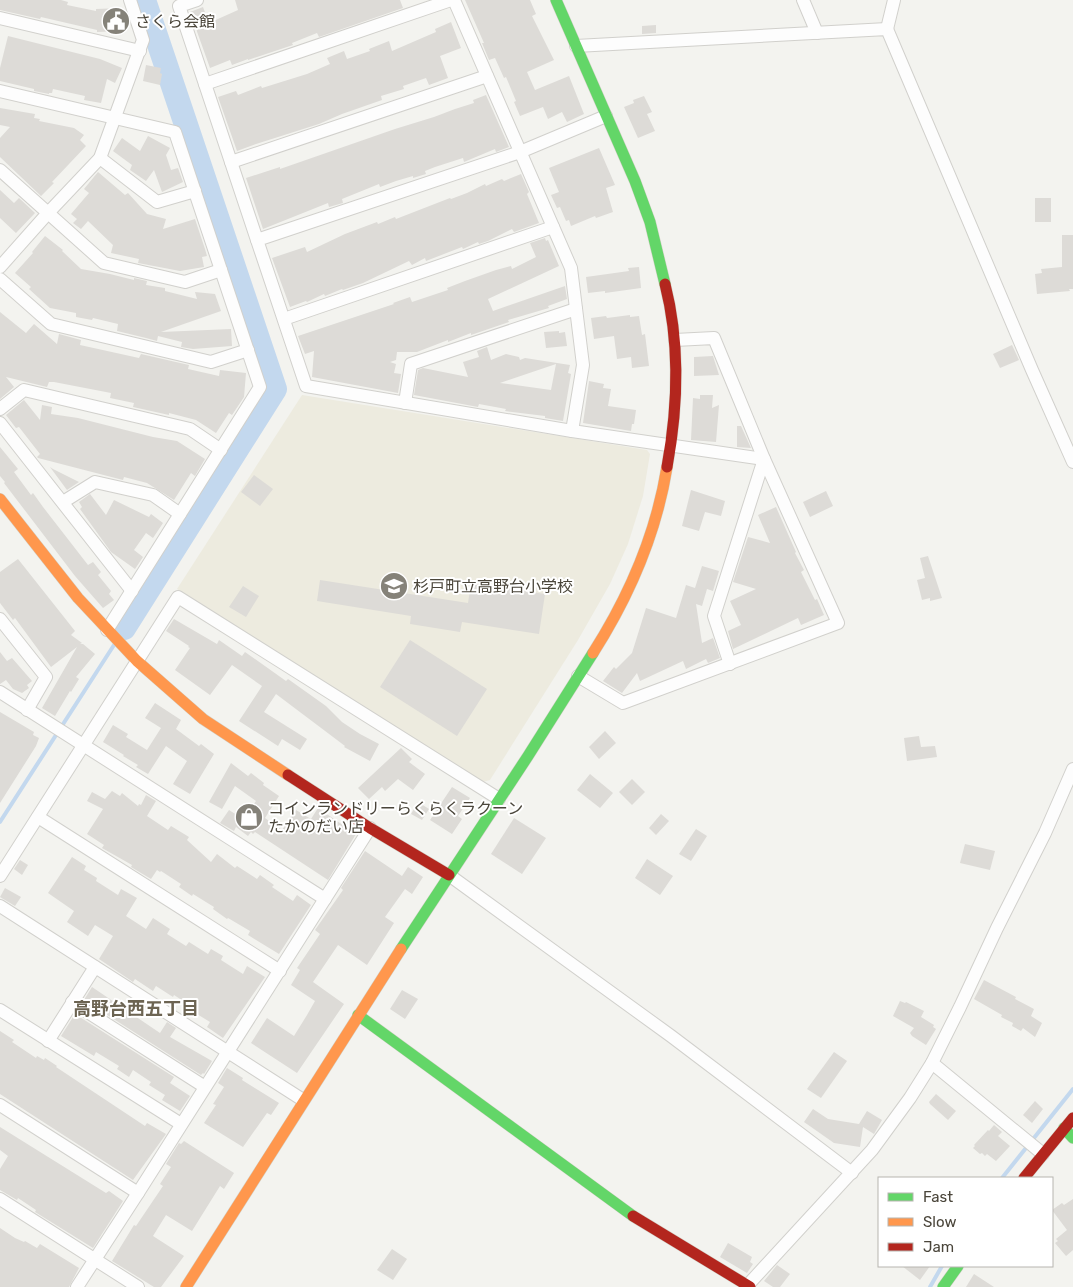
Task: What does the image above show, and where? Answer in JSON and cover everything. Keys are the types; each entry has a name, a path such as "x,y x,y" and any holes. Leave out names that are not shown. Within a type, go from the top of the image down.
{"street":[{"path":"0,267 100,158 143,40 130,0"},
{"path":"198,0 179,6 306,386 671,446 764,459"},
{"path":"205,84 452,0 571,268 583,365 572,430"},
{"path":"186,1287 358,1014 500,799 624,601 655,521 671,446 675,408 675,340 668,299 650,222 635,181 556,0"},
{"path":"803,0 817,33"},
{"path":"894,0 887,29 1073,462"},
{"path":"0,18 140,51"},
{"path":"576,46 887,29"},
{"path":"231,162 487,76"},
{"path":"0,91 175,132 260,387 107,630"},
{"path":"257,240 520,152 606,116"},
{"path":"100,158 157,202 195,191"},
{"path":"0,170 104,263 185,282 221,270"},
{"path":"284,319 553,227"},
{"path":"0,279 51,324 211,362 248,350"},
{"path":"405,403 411,364 576,309"},
{"path":"578,676 623,703 838,623 764,459 714,338 675,340"},
{"path":"0,409 24,390 190,429 221,450"},
{"path":"0,423 132,591"},
{"path":"730,664 714,616 764,459"},
{"path":"63,502 95,482 153,495 180,514"},
{"path":"0,499 78,598 107,630 137,661 203,718 370,828 449,875 670,1036 852,1173"},
{"path":"0,876 178,597 500,799"},
{"path":"0,619 46,677 27,710"},
{"path":"0,694 325,899"},
{"path":"358,1014 644,1224 748,1286 872,1150 910,1098 932,1063 1045,833 1073,769"},
{"path":"38,816 280,971"},
{"path":"77,1287 370,828"},
{"path":"0,906 303,1100"},
{"path":"48,1041 95,967"},
{"path":"72,1002 205,1087"},
{"path":"0,1010 181,1124"},
{"path":"932,1063 1043,1154"},
{"path":"0,1104 138,1193"},
{"path":"1025,1177 1073,1118"},
{"path":"1064,1128 1073,1138"},
{"path":"0,1199 138,1287"},
{"path":"943,1287 957,1267"}],"shaded area":[{"name":"杉戸町立高野台小学校","path":"302,395 647,450 650,454 643,496 628,544 610,584 578,640 490,780 483,782 177,589"}],"building":[{"path":"0,0 61,0 68,2 67,5 96,11 96,9 122,8 122,31 97,32 97,30 41,17 40,19 0,10"},
{"path":"235,0 400,0 403,8 319,37 317,33 292,43 293,45 232,65 230,60 210,68 190,12 203,7 209,23 238,10"},
{"path":"465,0 530,0 536,14 532,16 554,60 527,72 535,90 569,76 584,114 567,122 562,112 548,119 543,107 520,116 506,77 504,78 495,58 489,60 482,43 484,43"},
{"path":"451,22 461,48 440,56 448,78 429,85 426,78 403,86 404,89 381,96 382,100 319,124 237,151 218,97 236,91 238,95 261,86 262,88 307,74 330,64 327,58 344,51 347,59 370,51 369,49 389,41 392,51 436,32 435,29"},
{"path":"656,25 656,33 642,34 642,26"},
{"path":"8,36 100,59 122,68 115,83 107,79 101,103 84,100 85,96 53,89 52,93 49,94 34,91 34,89 0,81 0,68"},
{"path":"146,65 161,68 160,85 143,81"},
{"path":"486,95 509,147 496,152 495,149 464,162 463,158 435,167 425,171 426,174 413,178 413,176 380,187 379,184 342,199 343,203 329,207 328,203 263,229 246,178 280,167 280,169 434,117 474,103 473,100"},
{"path":"644,96 652,112 647,114 655,131 638,138 624,107 634,103 633,100"},
{"path":"0,108 35,114 34,118 40,119 39,121 74,128 84,135 80,140 86,146 41,196 0,157 0,138 10,127 0,125"},
{"path":"148,136 170,148 166,155 171,170 178,168 183,182 162,192 154,170 146,181 130,170 132,165 113,151 122,138 140,151"},
{"path":"599,148 615,185 606,188 613,212 596,218 595,216 571,226 569,220 566,221 560,207 557,208 551,195 559,192 549,168"},
{"path":"98,172 125,195 128,193 147,214 166,219 163,229 195,219 207,256 202,257 204,267 180,271 138,263 139,259 111,253 113,245 88,221 81,229 73,223 77,219 71,214 89,193 84,189"},
{"path":"521,174 539,223 514,232 512,229 488,241 479,244 478,242 463,249 462,247 426,261 425,258 412,265 409,261 363,283 325,296 324,294 290,307 272,258 305,247 307,252 345,234 377,222 378,224 395,217 396,219 467,193 485,184 486,186 502,179 504,181"},
{"path":"0,190 14,203 19,198 35,213 16,233 0,218"},
{"path":"1035,198 1051,198 1051,222 1035,222"},
{"path":"1062,235 1073,235 1073,289 1069,289 1070,291 1037,294 1035,274 1042,273 1041,269 1062,267"},
{"path":"45,236 63,250 81,269 147,281 146,285 165,288 165,291 197,299 195,292 215,294 221,311 161,332 231,329 232,346 193,349 181,347 182,342 158,336 157,341 117,331 118,324 93,318 92,320 76,317 76,313 50,308 15,273"},
{"path":"545,238 546,241 548,240 559,266 488,299 493,311 565,286 567,299 548,306 549,308 508,320 509,322 471,335 471,333 448,342 448,340 417,352 397,352 396,360 390,362 396,364 394,373 401,374 398,393 312,377 314,351 305,354 298,336 410,297 412,302 448,290 447,288 496,270 511,266 512,269 536,257 530,243"},
{"path":"639,267 641,288 605,293 605,291 588,293 586,277 629,271 628,268"},
{"path":"0,312 26,333 34,324 57,344 59,334 81,340 80,345 139,358 141,354 189,365 188,369 219,376 220,370 246,373 244,397 232,415 229,413 216,433 196,420 133,407 134,403 110,398 111,393 54,382 49,382 47,387 6,377 14,387 0,399"},
{"path":"630,315 630,317 639,316 642,335 645,334 649,366 632,368 631,357 617,359 614,336 594,339 591,318"},
{"path":"559,331 559,333 565,332 567,346 546,348 544,332"},
{"path":"1012,345 1019,360 1000,368 993,354"},
{"path":"487,347 491,360 506,354 519,357 520,360 525,358 570,365 568,373 571,374 563,421 545,418 545,416 505,411 506,409 479,404 478,407 414,395 418,370 423,368 468,377 463,362 479,357 477,351","holes":["556,364 551,390 500,383"]},
{"path":"713,356 719,375 694,376 694,357"},
{"path":"589,381 604,384 603,388 611,389 608,406 636,410 631,431 583,423"},
{"path":"700,395 713,395 712,408 719,405 716,442 691,440 693,398 700,399"},
{"path":"24,400 40,420 42,405 52,407 51,414 78,418 153,437 177,441 205,459 195,476 191,473 174,500 147,483 124,477 123,480 38,458 40,454 19,427 16,428 6,415"},
{"path":"737,426 741,426 751,448 737,447"},
{"path":"0,447 18,469 14,472 31,495 33,493 88,565 93,562 101,572 98,575 111,591 109,594 114,600 103,608 75,576 4,483 0,476"},
{"path":"50,467 53,469 79,482 67,490"},
{"path":"254,475 273,489 260,506 241,492"},
{"path":"691,490 725,501 721,516 705,512 699,531 682,526"},
{"path":"826,491 833,506 810,517 803,502"},
{"path":"90,494 106,515 114,500 149,517 151,514 163,523 153,538 146,533 134,550 143,557 135,569 111,552 80,509 82,507 79,502"},
{"path":"776,507 804,570 801,572 824,615 801,625 798,618 733,649 728,631 741,625 730,601 756,589 733,582 748,537 770,543 758,515"},
{"path":"928,556 942,598 930,601 930,598 922,600 917,580 925,578 920,558"},
{"path":"18,559 75,631 71,635 95,654 76,677 79,679 55,716 42,708 77,647 51,667 15,618 13,620 0,603 0,572"},
{"path":"702,566 719,571 713,591 707,589 702,606 696,604 702,643 713,638 720,658 708,663 706,659 686,669 683,661 640,681 637,673 622,693 603,681 614,667 616,669 632,653 646,608 676,618 686,585 695,588"},
{"path":"320,580 468,603 471,583 545,594 539,634 462,622 460,632 410,624 411,616 317,601"},
{"path":"243,586 259,596 246,617 229,607"},
{"path":"174,619 217,644 219,640 242,656 245,652 326,706 342,722 379,744 370,761 344,747 276,694 264,712 307,739 300,750 282,739 278,746 239,721 262,686 232,665 210,695 175,670 190,648 166,631"},
{"path":"410,640 487,689 457,736 380,687"},
{"path":"0,652 7,661 12,658 32,681 27,685 29,688 22,693 13,689 6,680 0,684"},
{"path":"155,703 181,720 176,729 199,746 201,744 214,754 190,794 173,784 187,761 166,746 148,774 136,767 138,765 124,755 103,742 113,725 128,734 126,737 147,750 161,728 145,718"},
{"path":"0,712 34,732 33,735 39,738 36,746 0,803"},
{"path":"605,731 616,743 599,759 589,747"},
{"path":"919,736 921,747 935,746 937,757 907,761 904,738"},
{"path":"401,748 412,759 409,762 425,774 413,790 398,779 385,791 382,787 369,799 358,788"},
{"path":"231,763 248,776 251,773 264,783 263,785 279,796 265,818 282,830 296,810 311,819 318,808 356,834 328,880 255,832 253,834 251,832 248,836 236,827 234,831 220,823 229,810 243,819 256,801 235,786 222,809 209,802"},
{"path":"590,774 613,793 600,808 577,790"},
{"path":"632,779 645,792 632,805 619,792"},
{"path":"452,787 470,798 458,816 462,819 452,834 430,820"},
{"path":"112,791 120,796 122,793 138,806 139,804 141,805 146,795 156,801 147,816 168,830 171,826 189,837 187,840 211,862 217,854 235,868 237,866 257,879 260,875 274,885 272,887 293,901 297,895 311,905 279,954 248,935 250,931 227,919 213,909 214,907 179,887 181,884 161,871 157,870 151,879 131,867 132,865 102,848 104,845 87,834 103,809 87,801 92,792 105,799"},
{"path":"418,802 429,809 422,820 411,814"},
{"path":"661,814 669,821 656,835 649,828"},
{"path":"514,818 546,838 522,874 491,854"},
{"path":"696,829 707,836 691,861 679,854"},
{"path":"965,844 995,851 990,870 960,863"},
{"path":"365,851 402,876 408,867 423,877 412,894 405,889 385,917 394,923 367,965 338,945 313,982 344,1004 297,1073 251,1043 267,1018 294,1036 307,1015 315,1001 291,985 300,970 297,968 320,934 315,930 343,890 341,888"},
{"path":"72,857 86,866 84,870 97,878 96,881 118,895 121,889 137,898 126,916 146,929 153,918 170,929 167,934 186,946 189,942 208,954 211,949 223,956 221,960 243,974 247,966 265,977 223,1038 207,1027 210,1022 192,1011 194,1008 174,995 173,997 156,986 153,991 135,979 133,982 99,959 113,936 95,925 88,936 67,922 74,911 48,893"},
{"path":"647,859 673,876 660,895 635,878"},
{"path":"20,860 28,865 22,875 14,869"},
{"path":"5,888 21,897 15,906 0,897"},
{"path":"984,980 1034,1009 1031,1016 1042,1023 1035,1037 1023,1028 1021,1031 1012,1026 1013,1023 1001,1017 1002,1015 974,999"},
{"path":"92,987 160,1033 167,1022 176,1028 170,1037 212,1061 204,1074 201,1075 84,1000"},
{"path":"402,990 418,999 405,1019 390,1009"},
{"path":"900,1001 924,1011 921,1017 934,1025 933,1027 936,1029 926,1045 912,1036 910,1033 914,1028 893,1016"},
{"path":"75,1014 174,1077 170,1083 190,1096 180,1111 162,1100 165,1095 149,1085 151,1082 133,1070 129,1077 117,1069 119,1066 96,1052 94,1056 61,1036"},
{"path":"0,1031 14,1040 12,1042 36,1058 37,1056 44,1060 45,1058 145,1126 147,1123 166,1134 133,1180 0,1094"},
{"path":"834,1052 847,1061 821,1098 807,1089"},
{"path":"227,1068 243,1078 242,1080 279,1103 271,1115 267,1113 243,1147 204,1123 216,1105 213,1104 224,1087 218,1083"},
{"path":"936,1094 956,1111 948,1120 929,1102"},
{"path":"1035,1101 1043,1109 1032,1123 1023,1115"},
{"path":"813,1109 828,1119 859,1124 867,1111 882,1120 874,1134 863,1127 860,1147 834,1143 804,1122"},
{"path":"994,1125 1002,1132 998,1136 1010,1146 996,1161 987,1154 985,1156 982,1153 980,1154 973,1148"},
{"path":"0,1127 106,1193 109,1191 123,1201 93,1248 35,1212 36,1210 18,1198 17,1200 0,1190 0,1169 8,1156 0,1150"},
{"path":"184,1141 234,1173 224,1189 220,1186 192,1231 166,1215 153,1236 184,1256 161,1287 154,1287 112,1261 134,1225 136,1226 163,1186 160,1184 171,1167 166,1164 179,1143 181,1144"},
{"path":"1073,1199 1073,1250 1066,1256 1055,1243 1058,1241 1056,1239 1067,1230 1053,1211 1062,1203 1064,1205"},
{"path":"0,1228 15,1238 37,1248 40,1244 79,1268 69,1287 0,1287"},
{"path":"728,1243 752,1257 750,1262 753,1264 747,1273 720,1257"},
{"path":"392,1249 407,1259 393,1280 377,1270"},
{"path":"777,1265 790,1274 780,1287 773,1287 764,1281"},
{"path":"903,1267 929,1267 920,1280"},
{"path":"974,1274 994,1287 966,1287"}],"waterway":[{"path":"124,628 275,389 144,0"},
{"path":"120,635 124,628"},
{"path":"0,822 114,645"},
{"path":"1003,1177 1073,1089"},
{"path":"930,1287 941,1267"}],"traffic: fast":[{"path":"556,0 635,181 650,222 665,284"},
{"path":"401,949 528,756 593,653"},
{"path":"358,1015 633,1216"},
{"path":"1064,1128 1073,1138"},
{"path":"943,1287 957,1267"}],"traffic: slow":[{"path":"593,653 619,609 640,564 656,517 667,467"},
{"path":"0,499 78,598 137,661 203,719 288,775"},
{"path":"186,1287 401,949"}],"traffic: jam":[{"path":"665,284 673,329 676,375 671,444 667,467"},
{"path":"288,775 370,828 449,875"},
{"path":"1025,1177 1073,1118"},
{"path":"633,1216 750,1287"}],"place":[{"name":"さくら会館","path":"116,21"},
{"name":"杉戸町立高野台小学校","path":"394,586"},
{"name":"コインランドリーらくらくラクーン たかのだい店","path":"249,817"}],"district":[{"name":"高野台西五丁目","path":"136,1009"}]}
